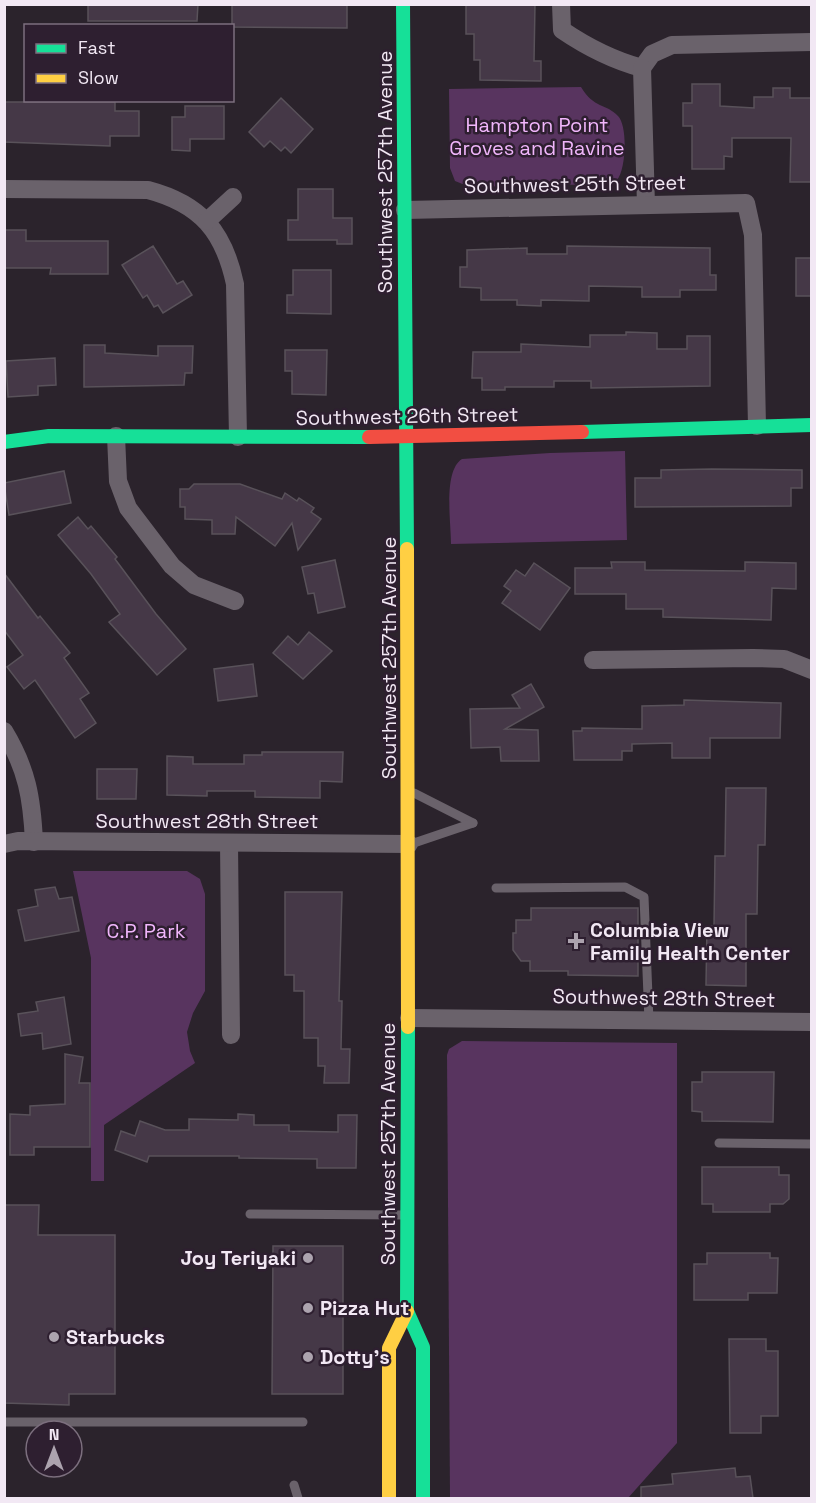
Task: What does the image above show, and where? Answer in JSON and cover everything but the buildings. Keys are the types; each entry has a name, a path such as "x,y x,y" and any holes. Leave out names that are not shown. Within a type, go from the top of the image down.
{"main road":[{"name":"Southwest 257th Avenue","path":"389,1498 390,1348 407,1311 408,1215 409,790 403,4"},
{"name":"Southwest 26th Street","path":"4,442 49,436 407,436 812,425"},
{"name":"Southwest 257th Avenue","path":"407,1311 423,1347 423,1498"}],"street":[{"path":"561,4 562,30 582,44 617,62 642,68"},
{"path":"646,205 642,68 652,54 672,45 812,42"},
{"path":"4,189 148,190 180,201 207,221 221,241 230,262 235,284 238,437"},
{"path":"207,221 233,197"},
{"name":"Southwest 25th Street","path":"405,210 746,203 753,235 757,426"},
{"path":"116,436 118,482 128,508 172,566 194,585 235,601"},
{"path":"593,660 784,659 812,670"},
{"path":"4,731 22,761 28,785 34,842"},
{"name":"Southwest 28th Street","path":"4,844 18,841 409,844"},
{"path":"229,843 231,1035"},
{"name":"Southwest 28th Street","path":"409,1018 812,1022"}],"lane":[{"path":"409,790 473,823 409,844"},
{"path":"496,888 625,887 644,897 649,1021"},
{"path":"719,1143 812,1144"},
{"path":"250,1214 408,1215"},
{"path":"4,1422 303,1422"},
{"path":"294,1485 298,1498"}],"green space":[{"name":"Hampton Point Groves and Ravine","path":"581,87 591,99 613,112 621,121 625,148 617,180 606,184 470,187 455,181 450,168 449,89"},
{"path":"625,451 627,540 451,544 450,485 456,465 462,459"},
{"name":"C.P. Park","path":"73,871 187,871 200,879 205,894 205,991 193,1013 187,1032 190,1051 195,1063 104,1125 104,1181 91,1181 91,958"},
{"path":"462,1041 677,1043 677,1443 628,1498 450,1498 447,1055 449,1049"}],"traffic: fast":[{"path":"403,4 407,549"},
{"path":"582,432 812,425"},
{"path":"4,442 49,436 369,437"},
{"path":"408,1027 407,1311 423,1347 423,1498"}],"traffic: slow":[{"path":"407,549 408,1027"},
{"path":"389,1498 389,1348 407,1311"}],"traffic: jam":[{"path":"369,437 582,432"}],"place":[{"name":"Columbia View Family Health Center","path":"576,941"},
{"name":"Joy Teriyaki","path":"308,1258"},
{"name":"Pizza Hut","path":"308,1308"},
{"name":"Starbucks","path":"54,1337"},
{"name":"Dotty's","path":"308,1357"}]}
